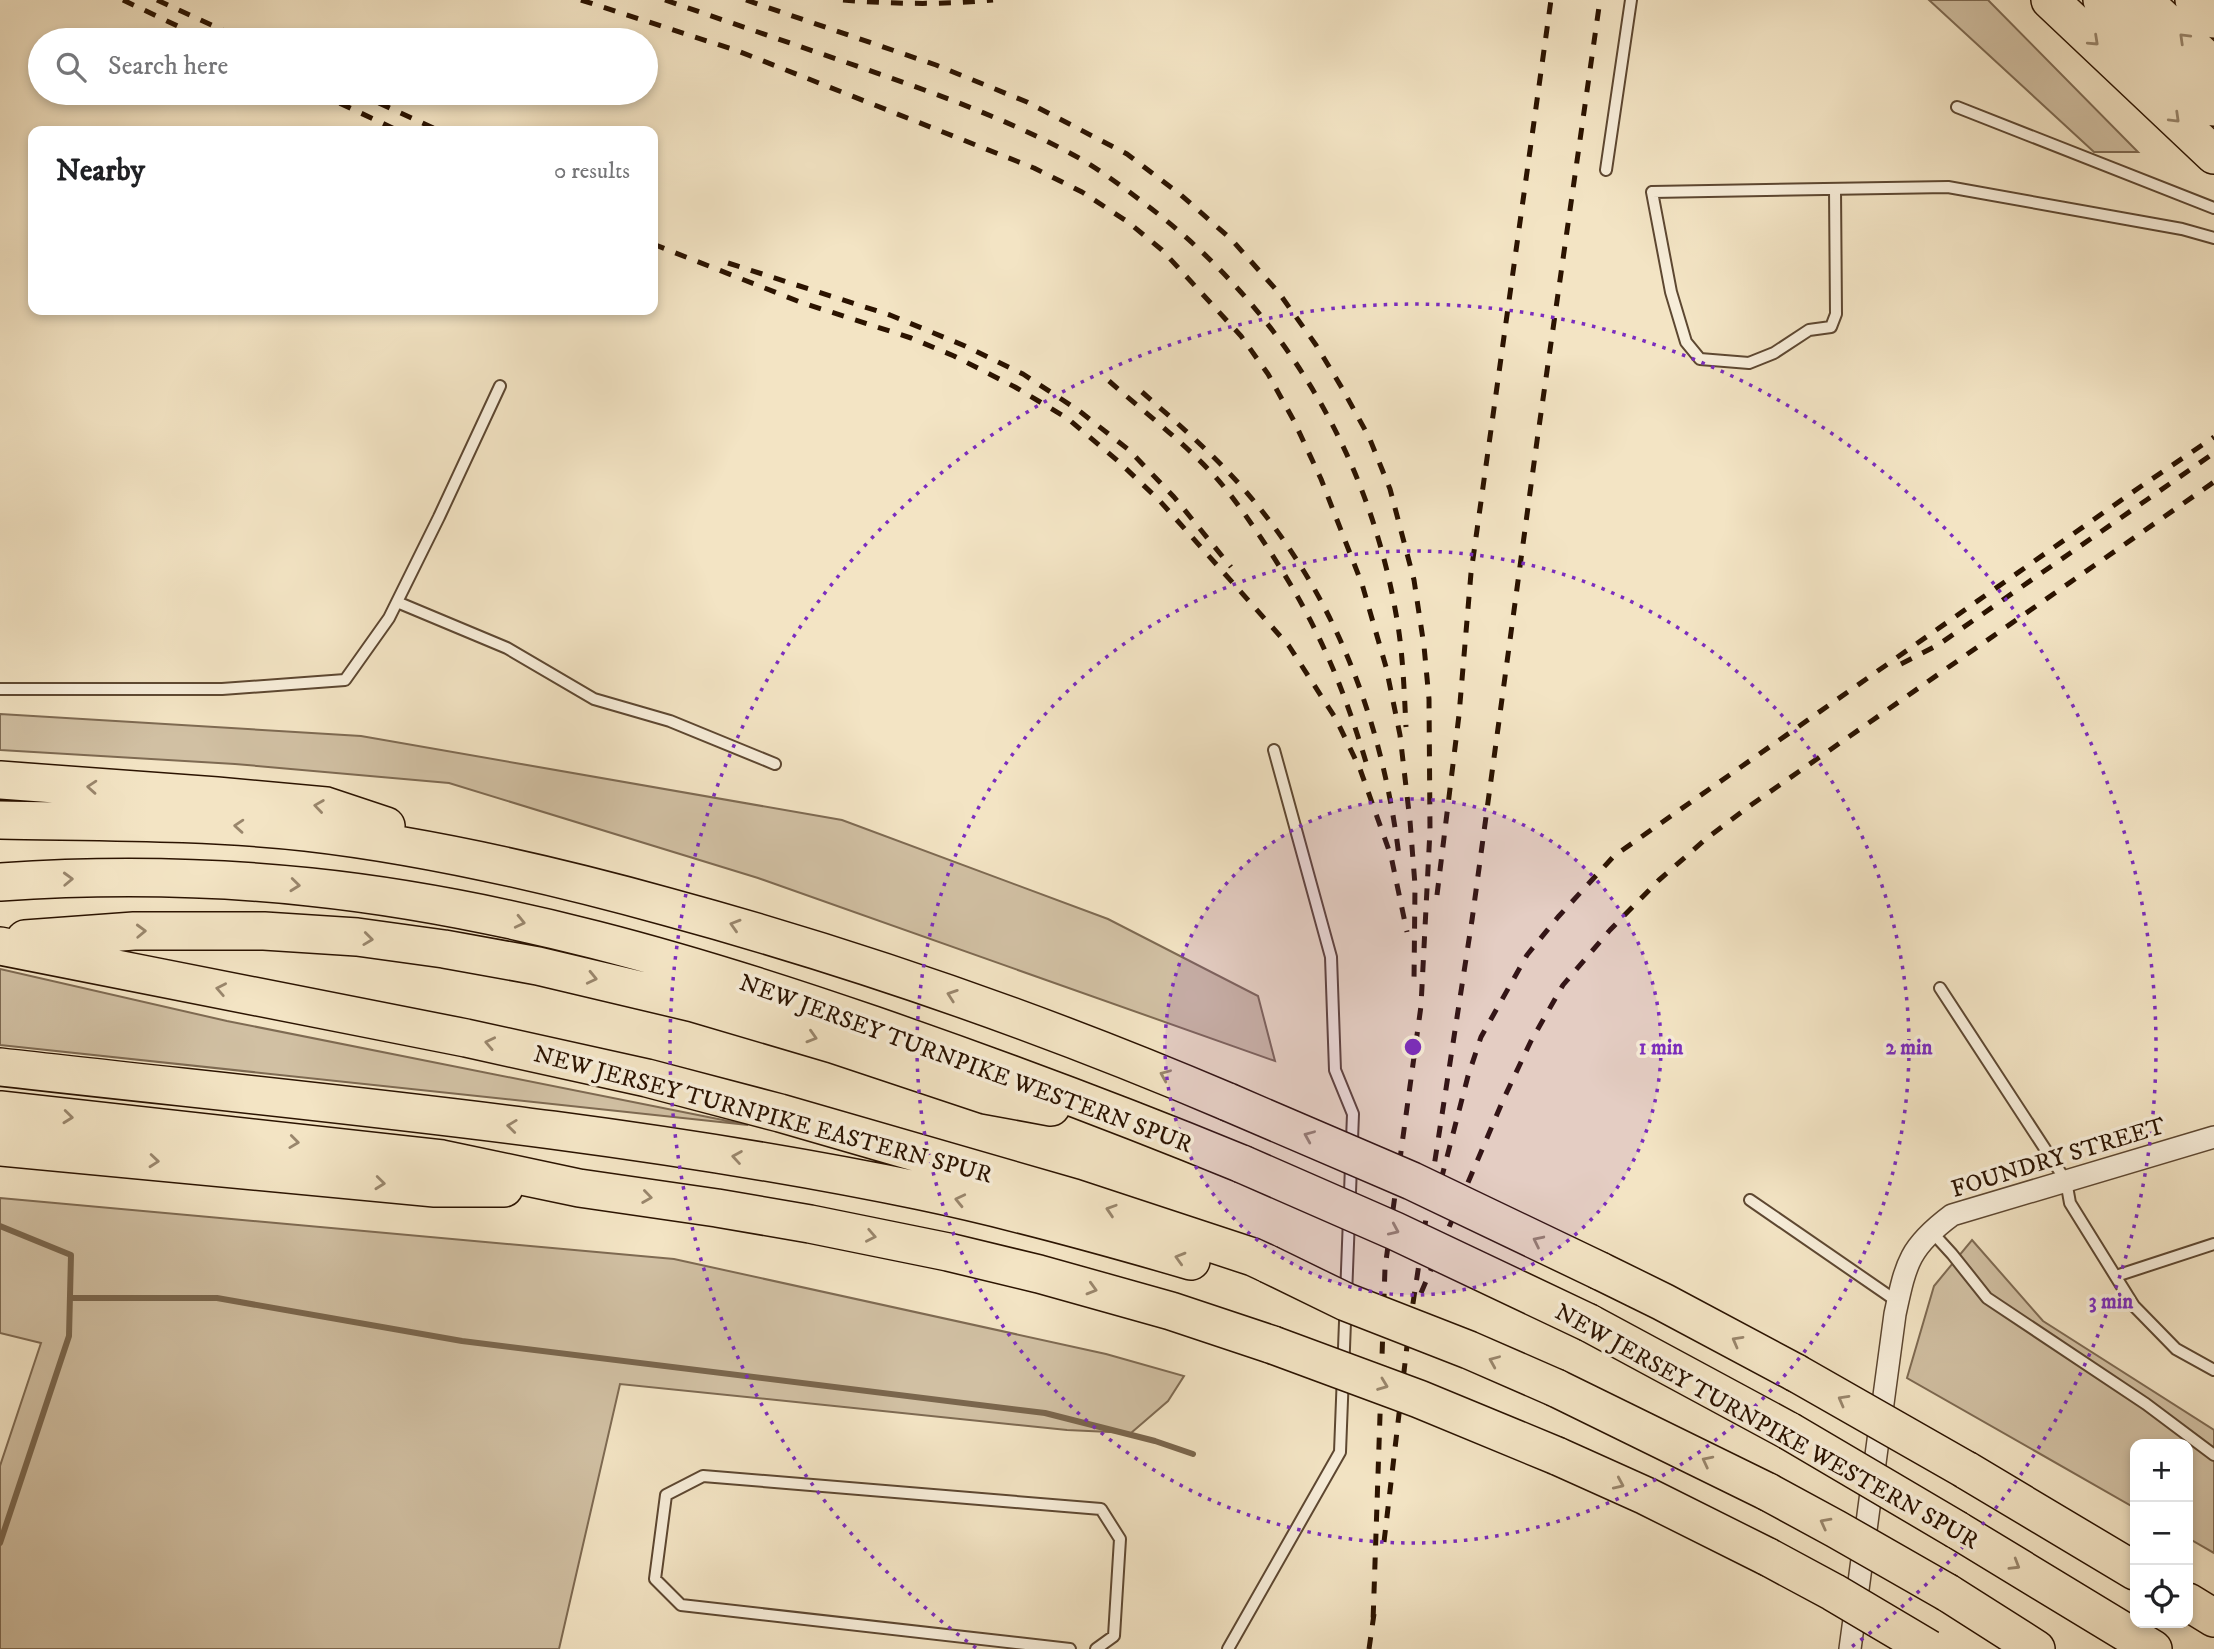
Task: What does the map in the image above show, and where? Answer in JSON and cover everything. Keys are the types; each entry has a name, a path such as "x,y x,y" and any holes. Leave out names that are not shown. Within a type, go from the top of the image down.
{"highway":[{"path":"2050,0 2148,68 2214,107"},
{"path":"2102,0 2148,68 2214,155"},
{"path":"2194,0 2214,19"},
{"path":"2148,5 2214,67"},
{"path":"0,780 326,806 500,864"},
{"path":"0,820 168,823 261,828 394,845 500,864 627,895 815,949 1010,1015 1320,1140 1600,1270 1797,1373 2130,1568"},
{"name":"NEW JERSEY TURNPIKE WESTERN SPUR","path":"0,882 128,877 268,883 371,894 497,917 630,950 807,1002 1065,1093 1242,1164 1395,1231 1589,1323 1788,1432 1957,1530 2152,1649"},
{"path":"0,944 89,933 221,930 357,937 444,949 538,966 694,1003 834,1044 986,1095 1147,1126"},
{"name":"NEW JERSEY TURNPIKE EASTERN SPUR","path":"0,944 546,1055 703,1093 1074,1198 1253,1256 1269,1274"},
{"name":"NEW JERSEY TURNPIKE EASTERN SPUR","path":"0,1067 526,1127 738,1157 969,1202 1105,1237 1269,1274 1469,1350 1556,1388 1836,1528 1948,1593 2036,1649"},
{"path":"0,1110 442,1159 579,1188 764,1215 937,1250 1118,1296 1171,1311 1368,1379 1557,1456 1646,1496 1768,1557 1929,1649"},
{"path":"0,1147 435,1188 579,1188"},
{"path":"2011,1497 2130,1544"},
{"path":"2193,1577 2214,1589"},
{"path":"2193,1605 2214,1618"}],"street":[{"name":"FOUNDRY STREET","path":"1850,1649 1898,1303 1914,1250 1931,1231 1952,1215 2214,1137"}],"lane":[{"path":"1606,170 1631,0"},
{"path":"1957,107 2214,208"},
{"path":"1835,189 1836,314 1830,327 1809,330 1774,353 1749,363 1700,359 1686,342 1671,292 1652,192 1948,187 2182,229 2214,238"},
{"path":"0,689 222,689 345,680 389,618 500,386"},
{"path":"397,602 507,648 594,699 670,721 775,764"},
{"path":"1228,1649 1340,1452 1353,1114 1335,1070 1331,957 1274,750"},
{"path":"1940,988 2066,1181 2070,1203 2134,1306 2176,1349 2214,1370"},
{"path":"1750,1200 1898,1303"},
{"path":"1931,1231 1987,1298 2146,1404 2214,1455"},
{"path":"2116,1276 2214,1244"},
{"path":"1069,1649 681,1605 655,1578 666,1495 703,1476 1101,1509 1119,1539 1114,1636 1096,1649"}],"shaded area":[{"path":"1929,0 1988,0 2138,152 2094,152"},
{"path":"0,714 361,736 842,820 1108,919 1258,996 1275,1061 758,878 449,783 235,764 0,750"},
{"path":"0,969 227,1021 748,1125 0,1045"},
{"path":"0,1198 674,1259 1106,1354 1184,1376 1168,1401 1131,1433 1067,1430 620,1384 559,1649 0,1649 0,1466 41,1343 0,1333"},
{"path":"1972,1240 2043,1321 2214,1430 2214,1553 2193,1541 2193,1439 2130,1439 2130,1505 1907,1378 1934,1286"}],"waterway":[{"path":"0,1226 71,1255 69,1336 0,1543"},
{"path":"70,1298 217,1298 462,1341 1045,1413 1155,1441 1193,1454"}],"railway":[{"path":"123,0 182,28"},
{"path":"157,0 218,28"},
{"path":"581,0 738,51 1034,168 1082,192 1128,222 1162,250 1241,336 1268,374 1321,479 1362,584 1386,667 1400,735 1410,821 1415,885 1414,981"},
{"path":"665,0 960,103 1068,152 1144,203 1192,243 1236,286 1275,334 1309,384 1339,438 1363,494 1382,553 1396,614 1406,727"},
{"path":"746,0 936,65 1027,102 1127,154 1181,195 1232,240 1279,293 1316,345 1369,437 1390,489 1414,580 1424,646 1429,699 1430,830 1421,1006 1385,1268 1373,1622"},
{"path":"843,0 918,3 993,0"},
{"path":"1437,895 1459,715 1471,573 1551,0"},
{"path":"1384,1542 1409,1329 1472,920 1600,0"},
{"path":"344,105 388,126"},
{"path":"383,105 429,126"},
{"path":"658,246 800,302 911,338 954,356 1015,387 1067,418 1118,461 1159,500 1289,646 1336,719 1360,769 1391,856 1407,932"},
{"path":"728,263 890,315 1023,374 1078,410 1129,450 1174,497 1231,567"},
{"path":"1109,381 1209,470 1232,497 1267,547 1314,627 1349,709 1368,769"},
{"path":"1142,392 1206,449 1242,487 1274,527 1328,614 1366,707 1380,755 1399,856"},
{"path":"1441,1180 1481,1037 1527,955 1614,856 2214,437"},
{"path":"1901,664 1938,645 2214,453"},
{"path":"1421,1293 1531,1041 1563,985 1610,930 1659,880 1707,838 1751,805 2214,482"},
{"path":"1369,1649 1374,1614"}]}
